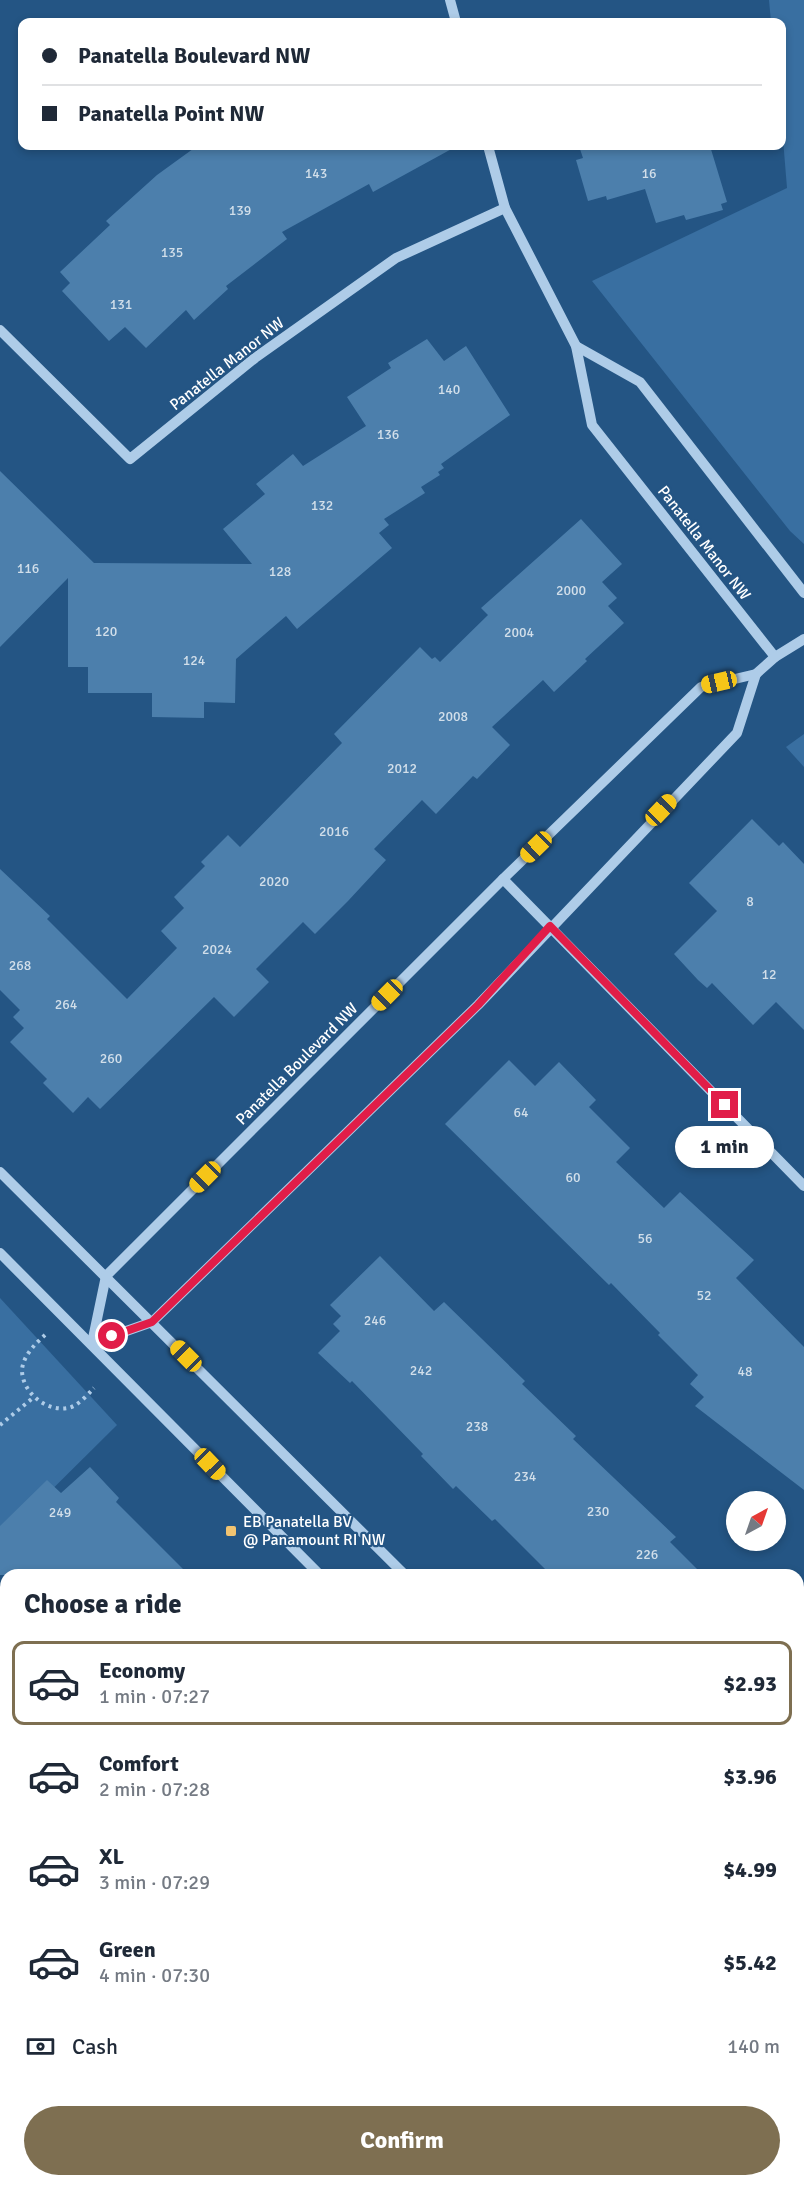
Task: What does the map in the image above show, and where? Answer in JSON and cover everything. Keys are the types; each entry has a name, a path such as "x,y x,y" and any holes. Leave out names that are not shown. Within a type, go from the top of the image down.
{"street":[{"path":"450,0 455,18"},
{"name":"Panatella Manor NW","path":"490,150 505,208 576,346 592,425 775,657"},
{"name":"Panatella Manor NW","path":"0,330 130,459 255,358 396,258 505,208"},
{"path":"576,346 640,382 804,593"},
{"name":"Panatella Boulevard NW","path":"106,1276 503,879 701,687 756,674 775,657 804,639"},
{"path":"92,1343 152,1322 478,1005 550,926 737,734 756,674"},
{"path":"503,879 804,1186"},
{"path":"0,1172 399,1569"},
{"path":"0,1252 314,1569"},
{"path":"92,1343 106,1276"}],"path":[{"path":"65,1317 31,1348 22,1369 26,1384 34,1397 52,1408 70,1408 116,1368"},
{"path":"0,1425 34,1397"}],"shaded area":[{"path":"769,0 804,0 804,544 790,531 592,281 787,188 784,150 786,150 786,18 771,18"},
{"path":"804,734 804,767 786,747"},
{"path":"0,1298 117,1425 0,1541"}],"building":[{"path":"191,150 450,150 373,192 369,184 282,232 287,239 226,286 228,289 194,320 186,310 146,348 125,327 109,341 62,291 70,283 60,272 110,225 106,221 157,175"},
{"path":"580,150 711,150 727,202 721,204 723,210 686,220 684,215 656,223 645,189 607,200 606,196 588,201 576,160 583,158"},
{"path":"427,339 444,361 466,346 510,415 441,464 444,468 438,472 440,475 421,487 425,493 384,519 389,525 379,533 392,548 297,629 286,616 236,659 235,703 204,702 204,718 152,717 152,693 88,693 88,667 68,667 68,578 0,647 0,471 94,563 252,564 223,529 265,494 256,484 293,454 303,466 366,426 347,397 391,368 388,363"},
{"path":"581,519 622,564 602,582 617,598 608,606 624,623 554,692 543,680 492,727 510,745 477,779 473,776 436,814 422,800 374,849 386,860 348,901 315,934 303,922 256,969 269,982 234,1017 214,997 100,1109 88,1097 73,1113 43,1083 47,1079 10,1042 24,1028 13,1017 20,1010 0,990 0,869 50,916 47,919 127,999 177,948 161,931 184,908 174,897 205,866 201,862 228,835 240,847 342,743 334,734 420,647 432,659 435,657 440,662 488,615 481,608"},
{"path":"752,819 779,846 783,842 804,864 804,1030 776,1002 753,1025 712,983 707,988 674,954 717,911 689,883"},
{"path":"509,1060 535,1086 559,1062 596,1100 589,1107 630,1148 616,1162 664,1208 680,1192 754,1260 736,1278 804,1347 804,1490 695,1406 704,1397 690,1384 698,1375 611,1283 609,1285 445,1124"},
{"path":"380,1256 434,1311 444,1302 525,1381 522,1384 576,1436 573,1439 676,1537 670,1542 697,1569 545,1569 495,1519 492,1521 456,1486 453,1489 421,1456 423,1454 352,1381 350,1383 318,1353 340,1331 333,1324 341,1316 330,1305"},
{"path":"90,1467 119,1498 116,1502 183,1569 0,1569 0,1526 47,1480 61,1493"}],"place":[{"name":"EB Panatella BV @ Panamount RI NW","path":"231,1531"}],"route":[{"path":"112,1336 152,1322 478,1005 550,926 725,1105"}]}
